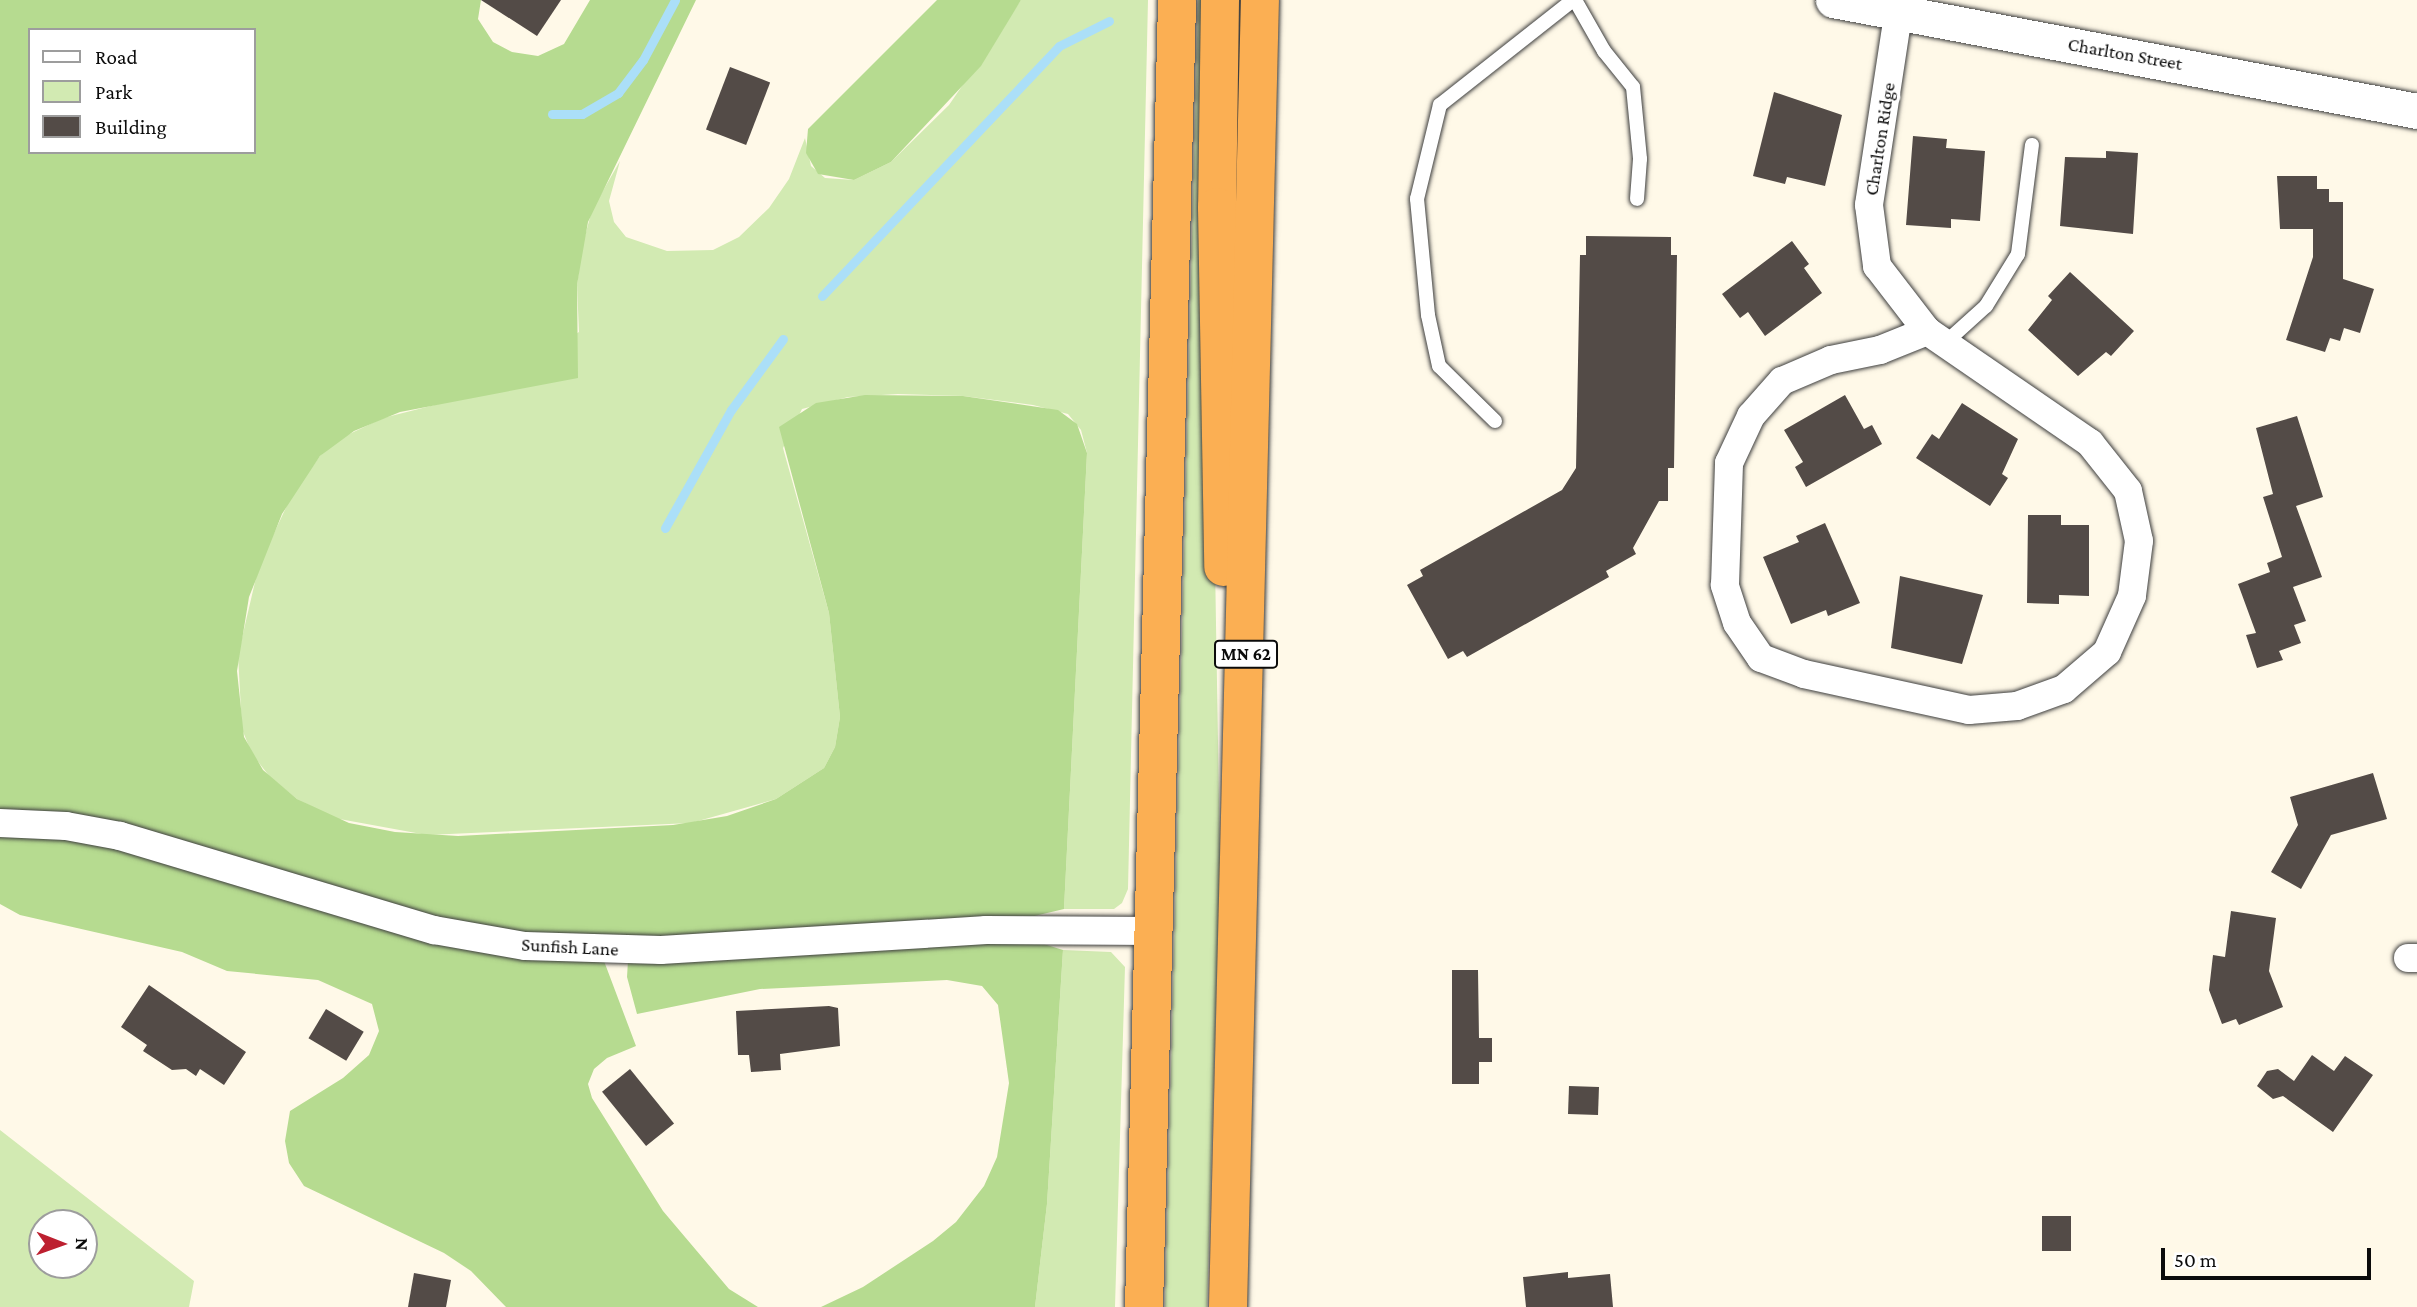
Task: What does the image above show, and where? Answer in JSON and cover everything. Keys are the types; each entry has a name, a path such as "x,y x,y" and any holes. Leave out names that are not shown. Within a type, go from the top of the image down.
{"highway":[{"path":"1144,1307 1156,931 1177,0"},
{"path":"1220,0 1217,207 1223,597 1242,816"},
{"name":"MN 62","path":"1228,1307 1260,0"}],"street":[{"name":"Charlton Street","path":"1833,0 1898,15 2179,63 2417,111"},
{"name":"Charlton Ridge","path":"1898,15 1869,205 1877,266 1936,337 2090,443 2128,491 2139,541 2132,596 2107,652 2064,689 2017,706 1969,710 1804,674 1761,658 1737,623 1725,585 1729,463 1751,416 1783,381 1830,360 1936,337"},
{"name":"Sunfish Lane","path":"0,823 66,826 120,836 422,926 525,946 661,950 986,930 1156,931"}],"lane":[{"path":"1495,421 1439,366 1428,316 1417,199 1440,105 1574,0 1604,51 1633,87 1640,159 1637,199"},
{"path":"1936,337 1986,306 2018,254 2032,145"}],"green space":[{"path":"0,0 481,0 478,19 493,42 512,52 538,56 564,44 590,0 696,0 588,222 577,285 578,378 400,412 354,431 320,456 282,514 249,597 237,671 244,737 263,770 297,799 349,823 395,832 458,836 673,825 727,816 776,799 824,768 835,747 840,717 829,613 779,427 816,403 865,395 963,396 1058,410 1077,424 1087,453 1064,909 1026,918 628,941 495,931 0,813"},
{"path":"937,0 1021,0 981,66 891,162 854,180 818,174 806,153 808,129"},
{"path":"1021,0 1148,0 1128,889 1122,903 1114,909 1064,909 1087,453 1081,430 1068,414 1033,405 963,396 898,394 848,397 802,409 783,448 829,613 840,717 835,747 824,768 776,799 691,823 427,835 334,818 297,799 270,777 252,754 242,729 238,655 259,565 291,497 320,456 341,438 383,418 474,395 579,332 577,285 582,247 592,210 620,161 609,201 614,222 626,237 667,251 713,250 739,237 769,208 789,179 805,138 811,166 825,178 854,180 891,162 949,105"},
{"path":"1198,0 1212,0 1209,207 1220,861 1207,1307 1165,1307"},
{"path":"0,834 94,841 604,961 636,1046 607,1058 594,1069 588,1084 592,1098 663,1211 729,1289 758,1307 506,1307 471,1271 444,1253 304,1186 289,1163 285,1141 290,1111 343,1078 369,1055 379,1031 372,1004 318,980 227,971 182,952 20,915 0,904"},
{"path":"1031,940 1063,950 1047,1204 1035,1307 821,1307 863,1287 933,1241 956,1222 984,1186 997,1157 1009,1083 998,1005 982,986 947,980 760,989 637,1014 627,977 628,961"},
{"path":"1063,950 1111,952 1125,967 1115,1307 1035,1307 1047,1204"},
{"path":"0,1130 194,1281 189,1307 0,1307"}],"building":[{"path":"481,0 561,0 537,36"},
{"path":"730,67 770,82 746,145 706,130"},
{"path":"1774,92 1842,115 1825,186 1787,177 1785,184 1753,176"},
{"path":"1913,136 1947,139 1946,148 1985,151 1980,221 1951,219 1951,228 1906,225"},
{"path":"2106,151 2138,153 2133,234 2060,226 2065,157 2106,158"},
{"path":"2277,176 2317,176 2317,189 2329,189 2329,202 2343,202 2343,279 2374,289 2360,333 2344,328 2340,341 2330,338 2325,352 2286,340 2313,257 2313,229 2280,229"},
{"path":"1586,236 1671,237 1671,255 1677,255 1674,468 1668,468 1668,501 1659,501 1633,548 1636,554 1606,571 1609,577 1467,657 1463,651 1448,659 1407,585 1423,576 1420,570 1562,490 1576,468 1580,255 1586,255"},
{"path":"1792,241 1809,264 1804,268 1822,293 1765,336 1748,312 1740,318 1722,294"},
{"path":"2070,272 2134,331 2111,356 2106,352 2078,376 2028,330 2052,300 2048,296"},
{"path":"1845,395 1864,429 1872,425 1882,444 1806,487 1795,467 1803,462 1784,430"},
{"path":"1962,403 2018,439 2002,474 2008,478 1990,506 1916,458 1932,434 1939,439"},
{"path":"2297,416 2323,497 2296,506 2322,577 2293,587 2306,621 2294,625 2301,643 2279,651 2283,660 2257,668 2246,635 2256,633 2238,584 2270,572 2267,563 2282,557 2263,497 2273,494 2256,428"},
{"path":"2028,515 2061,515 2061,525 2089,525 2089,596 2059,595 2059,604 2027,603"},
{"path":"1825,523 1860,603 1828,616 1826,610 1791,624 1763,557 1799,542 1796,536"},
{"path":"1900,576 1983,595 1962,664 1891,648"},
{"path":"2373,773 2387,819 2331,835 2301,889 2271,872 2298,825 2290,797"},
{"path":"2231,911 2276,918 2269,971 2283,1007 2239,1025 2236,1019 2222,1024 2209,990 2213,955 2225,957"},
{"path":"1452,970 1478,970 1479,1038 1492,1038 1492,1062 1479,1062 1479,1084 1452,1084"},
{"path":"149,985 246,1052 224,1085 200,1069 196,1076 186,1069 172,1070 143,1051 147,1045 121,1027"},
{"path":"829,1006 838,1008 840,1046 780,1054 781,1070 751,1072 749,1055 738,1055 736,1011"},
{"path":"326,1009 364,1032 346,1061 308,1038"},
{"path":"2312,1055 2334,1071 2345,1056 2373,1075 2333,1132 2283,1096 2273,1099 2257,1086 2267,1071 2278,1069 2294,1081"},
{"path":"630,1069 674,1123 646,1146 602,1092"},
{"path":"1569,1086 1599,1087 1598,1115 1568,1114"},
{"path":"2042,1216 2071,1216 2071,1251 2042,1251"},
{"path":"1568,1272 1568,1278 1610,1274 1613,1307 1526,1307 1523,1277"},
{"path":"414,1273 451,1280 446,1307 408,1307"}],"waterway":[{"path":"552,114 582,114 618,93 643,60 675,0"},
{"path":"822,296 1059,46 1109,21"},
{"path":"665,528 731,410 783,339"}]}
